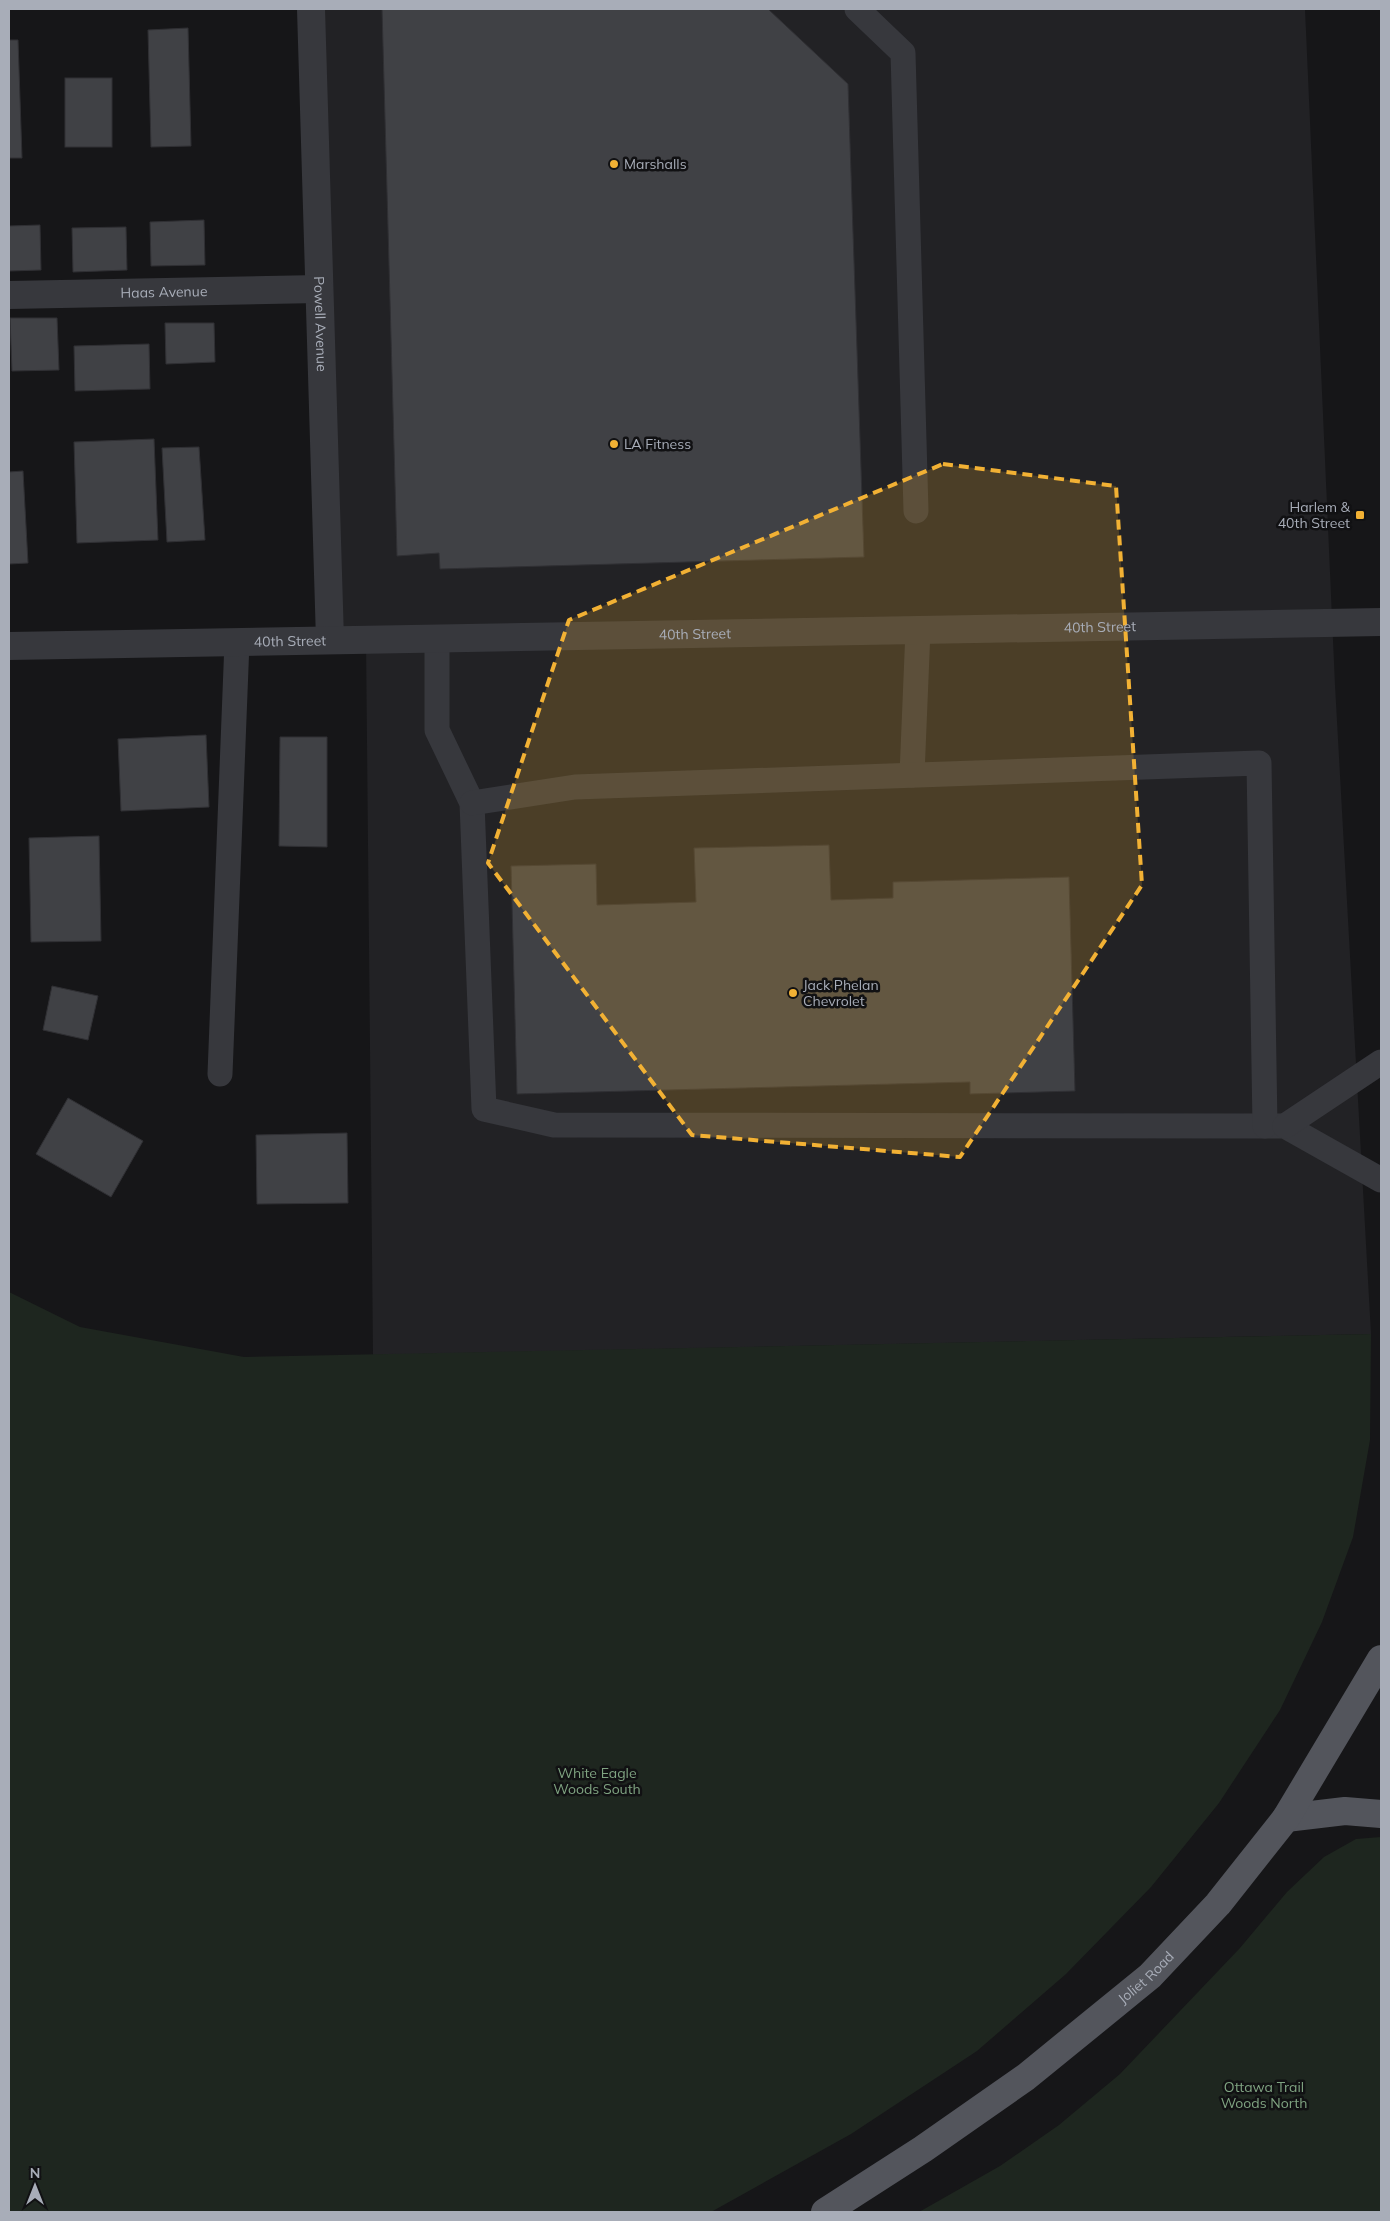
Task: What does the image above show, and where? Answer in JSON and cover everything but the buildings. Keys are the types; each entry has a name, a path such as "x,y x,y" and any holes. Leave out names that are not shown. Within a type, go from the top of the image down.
{"main road":[{"name":"Joliet Road","path":"825,2212 923,2149 1026,2077 1150,1976 1218,1904 1286,1818 1381,1659"},
{"path":"1286,1818 1345,1811 1381,1814"}],"street":[{"name":"Powell Avenue","path":"311,9 330,640"},
{"name":"Haas Avenue","path":"9,295 319,288"},
{"name":"40th Street","path":"9,646 1381,622"}],"lane":[{"path":"857,9 903,54 916,511"},
{"path":"912,775 918,630"},
{"path":"437,638 437,730 472,803 484,1109 554,1125 1275,1126 1381,1180"},
{"path":"220,1074 237,642"},
{"path":"472,803 574,787 1259,764 1275,1126"},
{"path":"1275,1126 1381,1062"}],"highlighted area":[{"path":"943,464 1116,486 1142,885 960,1157 692,1135 488,863 569,620"}],"shaded area":[{"path":"312,9 1305,9 1335,685 1371,1334 373,1355 366,641 330,640"}],"green space":[{"name":"White Eagle Woods South","path":"9,1292 80,1327 244,1357 1371,1334 1370,1440 1353,1537 1322,1622 1280,1710 1219,1803 1151,1887 1066,1974 977,2051 851,2134 711,2212 9,2212"},
{"name":"Ottawa Trail Woods North","path":"1381,1837 1381,2212 919,2212 1000,2166 1059,2125 1120,2074 1240,1948 1287,1892 1324,1857 1356,1839"}],"place":[{"name":"Marshalls","path":"614,164"},
{"name":"LA Fitness","path":"614,444"},
{"name":"Harlem & 40th Street","path":"1360,515"},
{"name":"Jack Phelan Chevrolet","path":"793,993"}]}
